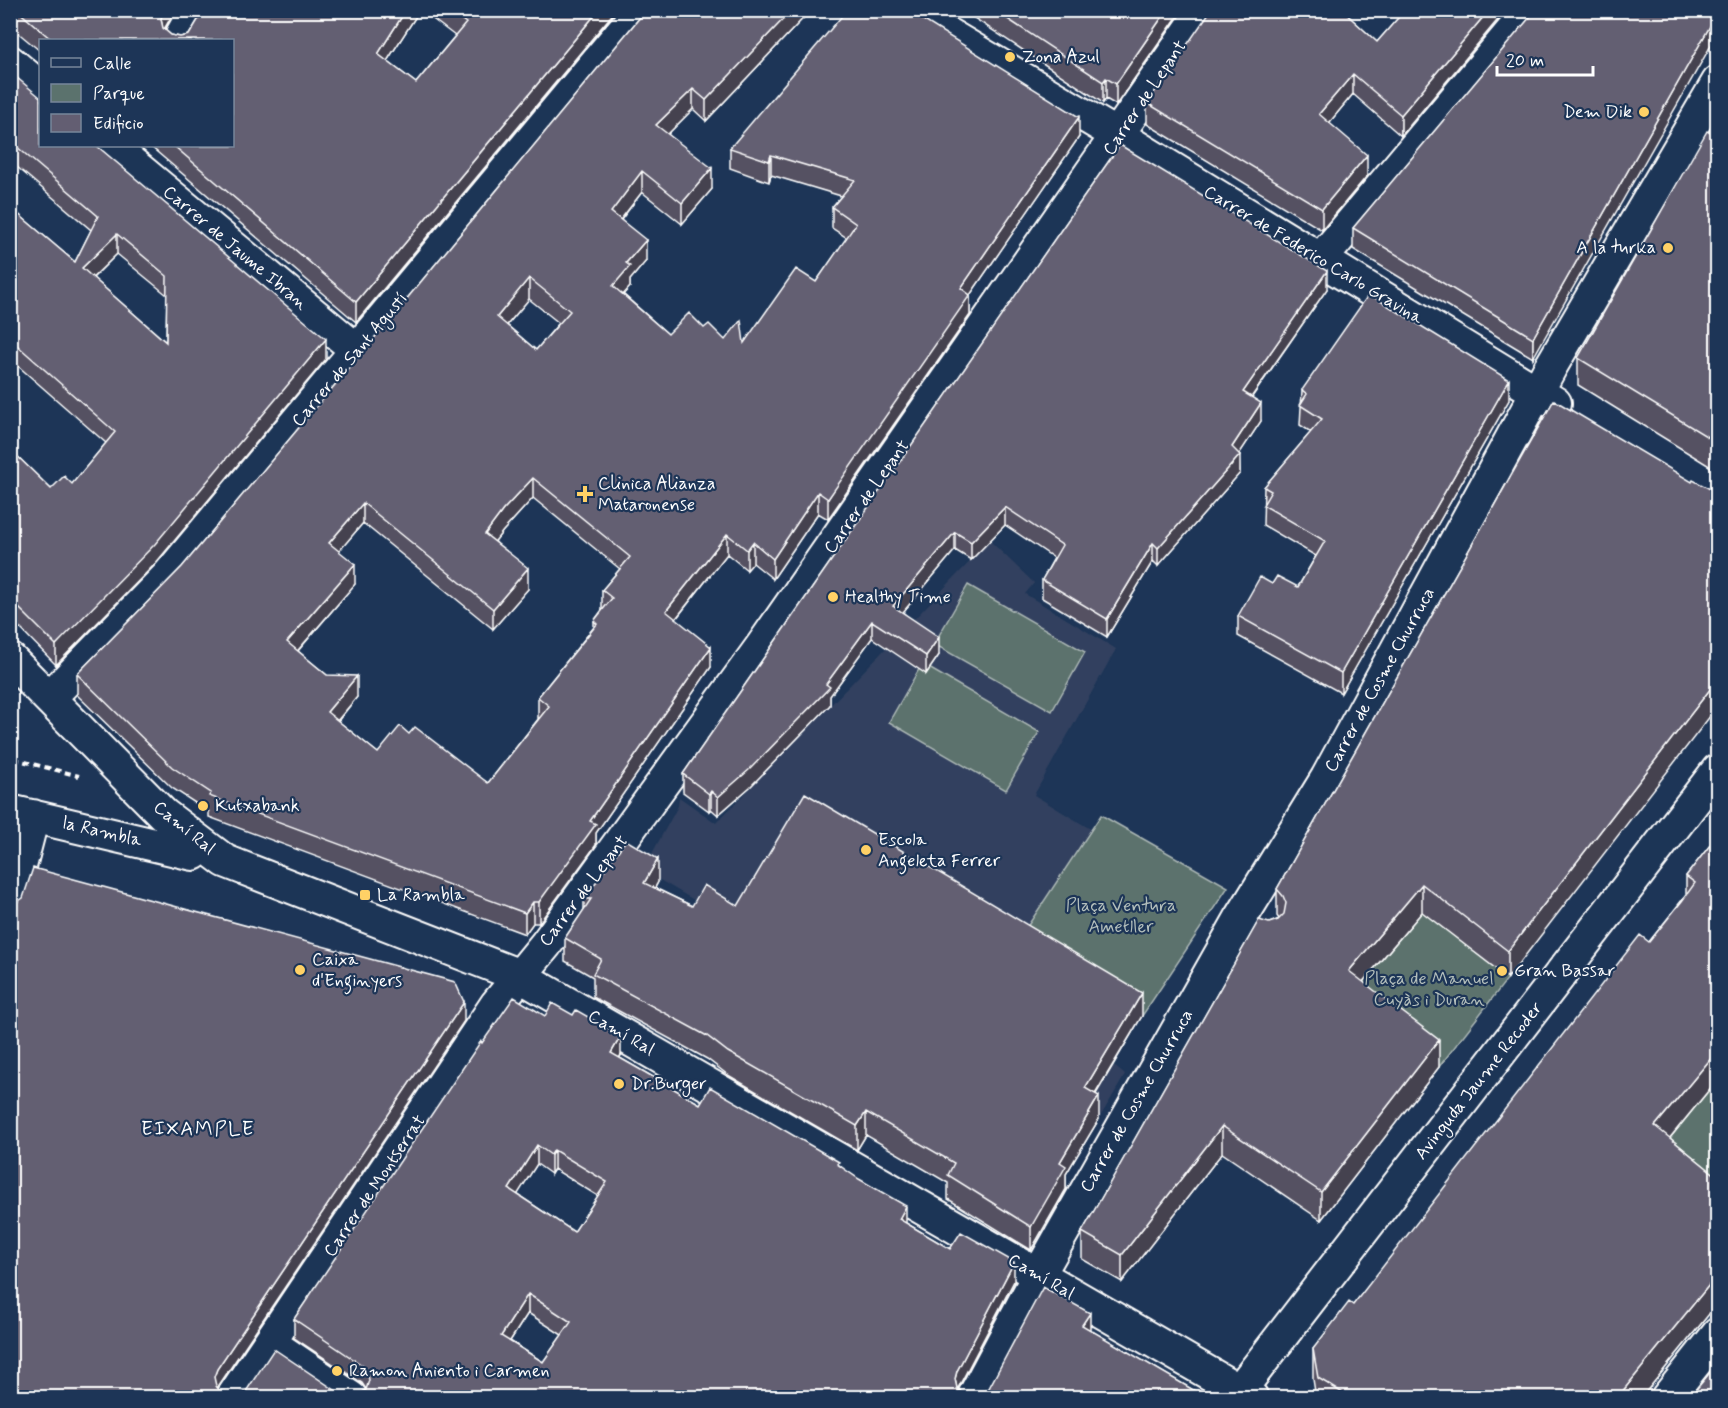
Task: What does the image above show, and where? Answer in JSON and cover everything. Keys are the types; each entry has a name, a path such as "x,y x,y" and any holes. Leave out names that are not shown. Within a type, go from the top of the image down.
{"street":[{"path":"180,39 196,10"},
{"name":"Carrer de Sant Agustí","path":"49,698 168,576 358,351 640,10"},
{"name":"Carrer de Federico Carlo Gravina","path":"907,10 1119,136 1582,419"},
{"name":"Carrer de Lepant","path":"520,976 546,944 762,646 1119,136 1204,10"},
{"path":"1321,260 1530,10"},
{"path":"10,62 39,86"},
{"name":"Carrer de Cosme Churruca","path":"973,1398 1038,1276 1255,925 1327,778 1537,391 1713,101"},
{"name":"Carrer de Jaume Ibran","path":"118,148 358,351"},
{"name":"Camí Ral","path":"10,659 163,814 225,861 520,976 1246,1394"},
{"name":"Avinguda Jaume Recoder","path":"1246,1394 1718,770"},
{"path":"10,906 22,813"},
{"name":"la Rambla","path":"22,813 194,854"},
{"name":"Carrer de Montserrat","path":"232,1398 496,1005 520,976"},
{"path":"1667,1398 1718,1334"},
{"path":"270,1343 351,1398"}],"path":[{"path":"14,759 79,776"}],"shaded area":[{"name":"Escola Angeleta Ferrer","path":"990,541 1034,583 1025,594 1116,649 1034,795 1092,830 1017,942 1142,1016 1113,1065 1125,1075 1090,1134 643,870 678,806 679,797 716,823"}],"green space":[{"path":"968,585 1085,652 1052,711 934,644"},
{"path":"922,664 1039,732 1006,790 889,722"},
{"name":"Plaça Ventura Ametller","path":"1101,815 1228,887 1142,1016 1017,942"},
{"name":"Plaça de Manuel Cuyàs i Duran","path":"1422,911 1508,978 1439,1067 1350,999 1337,947"},
{"path":"1717,1079 1717,1207 1655,1156"}],"building":[{"path":"17,10 163,10 161,19 163,28 171,35 180,37 189,35 204,10 406,10 378,54 416,83 466,23 449,10 599,10 356,302 175,147 234,147 234,39 51,39"},
{"path":"646,10 792,10 706,100 693,89 656,125 712,168 682,203 642,171 611,212 646,240 626,263 630,266 613,286 668,334 689,313 704,328 709,324 725,340 741,320 744,343 796,269 816,282 856,224 832,207 855,180 771,155 769,161 730,148 847,10 907,10 1079,117 961,288 970,295 828,499 818,492 773,559 753,542 747,550 727,534 666,611 711,647 590,821 596,824 539,902 533,902 525,913 209,796 211,793 172,767 77,674 182,567","holes":["529,278 570,311 536,350 497,317","533,478 630,557 602,590 612,598 594,621 597,624 538,697 549,706 488,783 415,727 409,734 400,726 378,753 327,712 357,676 327,675 287,642 355,564 329,543 363,503 493,609 528,568 485,534 503,510"]},
{"path":"994,10 1167,10 1116,84 1106,78 1103,82"},
{"path":"1211,10 1342,10 1377,42 1405,10 1489,10 1401,115 1353,74 1319,114 1367,155 1322,209 1147,103"},
{"path":"1536,10 1718,10 1718,12 1533,338 1353,228"},
{"path":"10,72 39,96 39,147 98,147 326,339 155,544 56,645 18,607 10,614 10,449 51,489 64,476 72,484 115,432 10,339 10,207 75,262 98,216 10,141","holes":["117,234 167,276 166,342 82,268"]},
{"path":"1718,119 1718,454 1711,450 1716,442 1578,358 1707,131 1710,133"},
{"path":"1120,145 1327,271 1243,392 1261,403 1232,447 1240,455 1158,548 1153,543 1107,619 1042,580 1062,545 1005,507 971,542 955,532 893,606 939,637 926,656 872,621 826,684 830,687 750,769 718,797 711,791 709,794 683,774"},
{"path":"1369,294 1509,380 1341,673 1238,616 1260,577 1272,584 1277,576 1298,587 1325,541 1263,505 1271,491 1264,487 1322,419 1300,405 1307,394 1302,390"},
{"path":"1554,400 1692,482 1693,480 1718,493 1718,679 1508,951 1422,884 1349,971 1439,1040 1321,1192 1222,1126 1122,1255 1082,1232 1259,920 1269,923 1278,920 1284,914 1286,903 1277,889"},
{"path":"805,793 1142,993 1085,1088 1099,1096 1060,1162 1066,1166 1031,1227 948,1175 954,1163 866,1112 857,1126 728,1052 707,1036 593,974 601,959 565,938 591,899 584,899 626,840 658,859 644,883 692,906 704,885 738,906"},
{"path":"1718,835 1718,1050 1655,1126 1718,1177 1718,1274 1617,1398 1351,1398 1318,1378 1313,1349 1349,1302 1353,1305 1640,935 1649,942 1682,901 1695,883 1686,876"},
{"path":"33,868 455,982 464,1002 217,1369 214,1377 216,1386 222,1394 230,1397 247,1390 274,1349 341,1394 350,1397 366,1390 369,1380 367,1371 362,1365 294,1319 481,1041 482,1043 514,997 545,1016 552,1003 573,1015 576,1010 621,1036 611,1053 700,1104 710,1087 839,1162 837,1164 859,1179 906,1206 899,1219 950,1249 961,1232 1014,1262 957,1371 955,1379 957,1388 964,1395 974,1397 983,1394 989,1388 1043,1287 1090,1313 1082,1325 1207,1398 10,1398 10,903 14,904 23,898","holes":["537,1145 551,1155 554,1150 607,1182 574,1232 509,1189","528,1294 571,1322 543,1362 501,1336"]},
{"path":"1718,1363 1718,1398 1689,1398"}],"place":[{"name":"Zona Azul","path":"1010,57"},
{"name":"Dem Dik","path":"1644,112"},
{"name":"A la turka","path":"1668,248"},
{"name":"Clinica Alianza Mataronense","path":"585,494"},
{"name":"Healthy Time","path":"833,597"},
{"name":"Kutxabank","path":"203,806"},
{"name":"Escola Angeleta Ferrer","path":"866,850"},
{"name":"La Rambla","path":"365,895"},
{"name":"Caixa d'Enginyers","path":"300,970"},
{"name":"Gran Bassar","path":"1502,971"},
{"name":"Dr.Burger","path":"619,1084"},
{"name":"Ramon Aniento i Carmen","path":"337,1371"}],"district":[{"name":"EIXAMPLE","path":"198,1129"}]}
